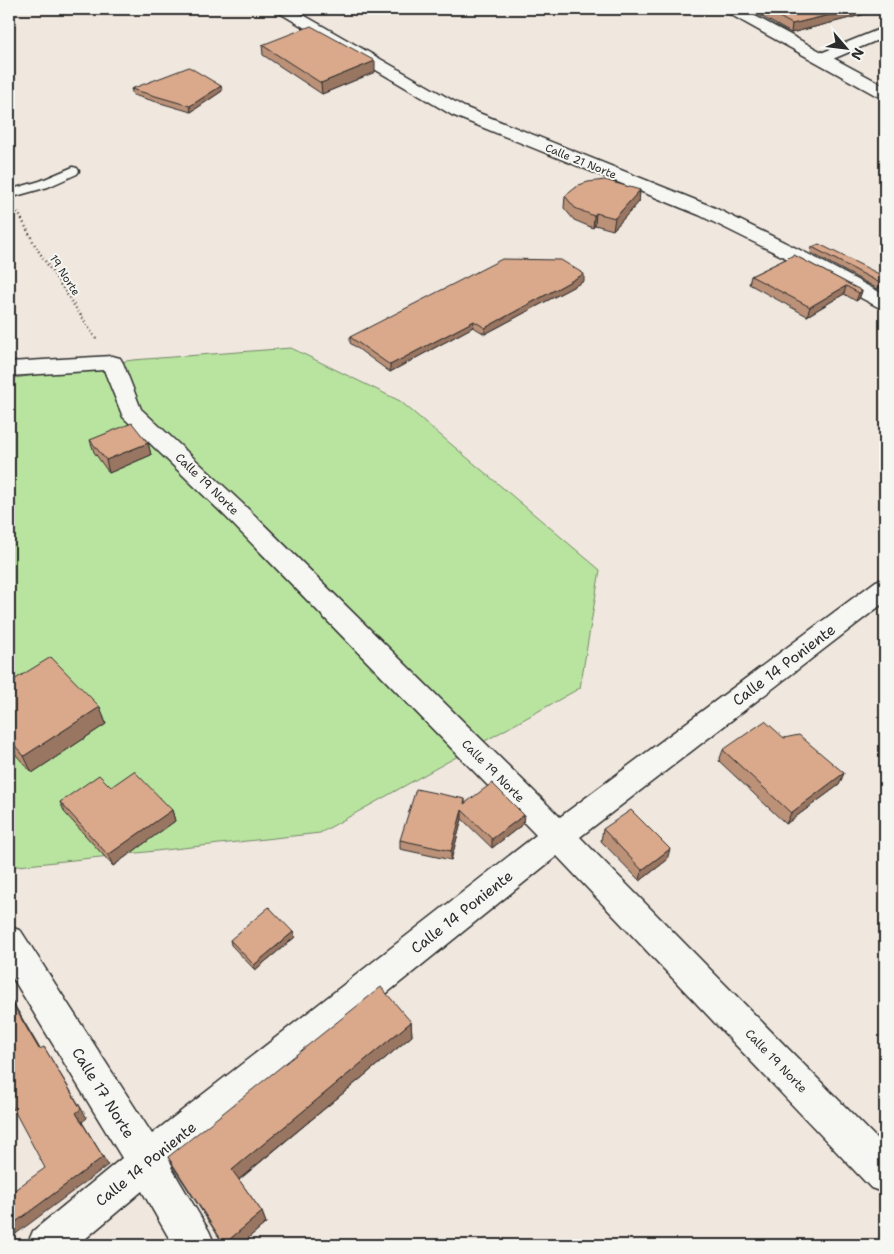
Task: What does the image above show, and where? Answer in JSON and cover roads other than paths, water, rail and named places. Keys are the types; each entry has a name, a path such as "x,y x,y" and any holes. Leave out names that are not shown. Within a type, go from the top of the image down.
{"street":[{"name":"Calle 21 Norte","path":"283,9 458,111 706,211 803,259 885,303"},
{"path":"731,9 885,93"},
{"path":"822,58 885,32"},
{"name":"Calle 19 Norte","path":"9,369 112,363 131,412 234,510 558,836 885,1174"},
{"name":"Calle 14 Poniente","path":"47,1245 147,1162 558,836 885,588"},
{"name":"Calle 17 Norte","path":"9,942 147,1162 194,1245"}],"lane":[{"path":"9,194 44,184 73,171"}]}
